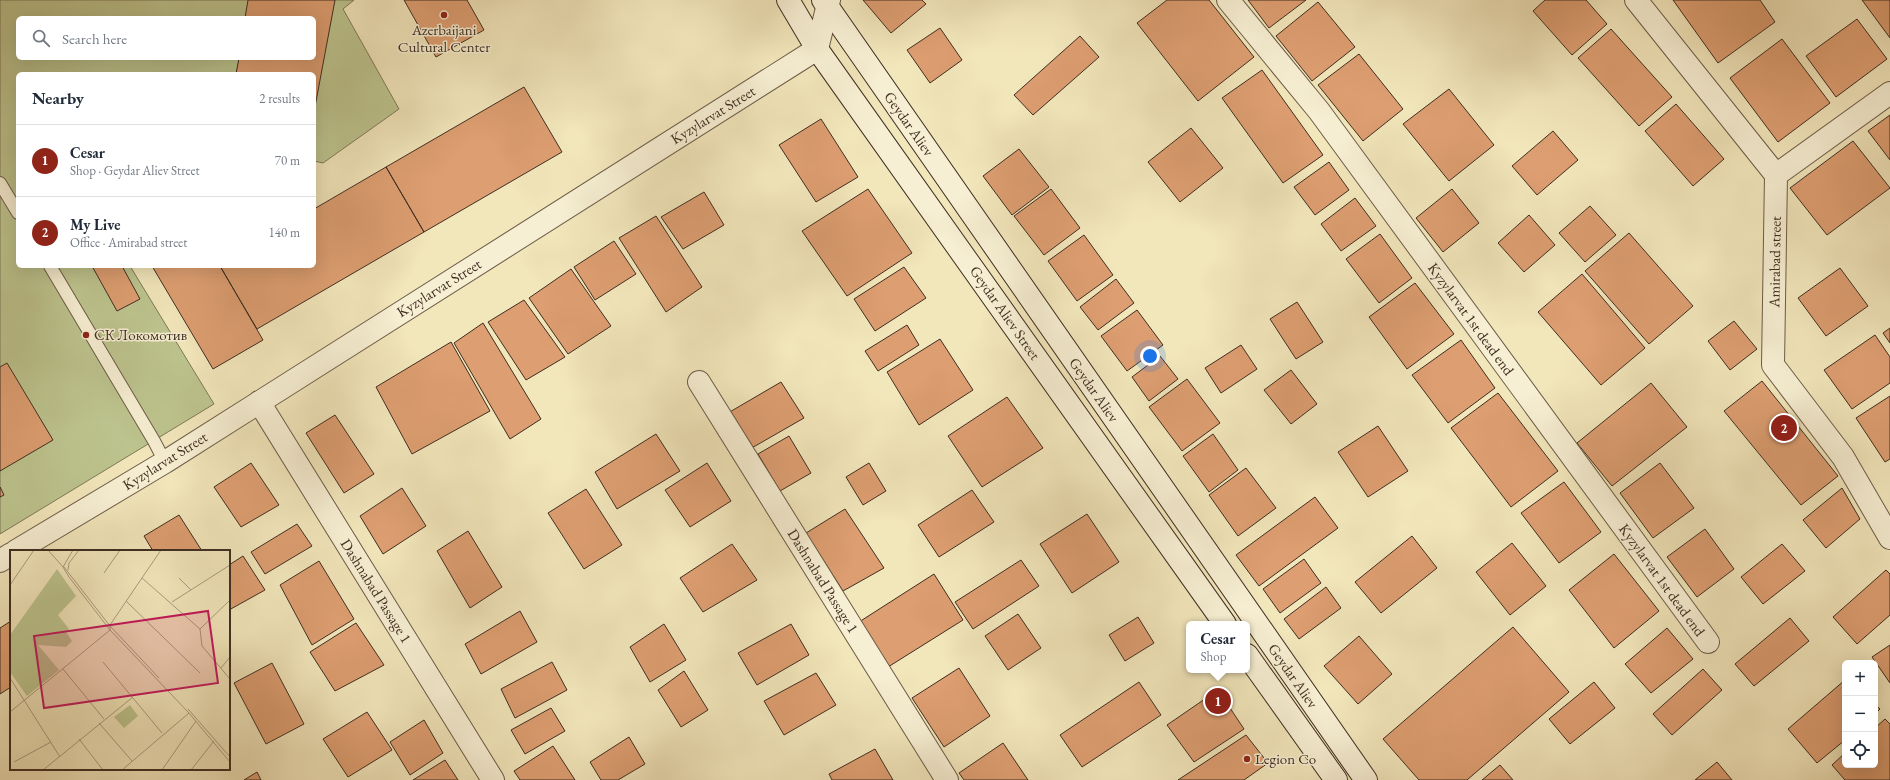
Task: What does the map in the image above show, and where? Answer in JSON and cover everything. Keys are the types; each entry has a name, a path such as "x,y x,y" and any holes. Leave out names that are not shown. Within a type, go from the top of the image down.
{"street":[{"name":"Geydar Aliev Street","path":"788,0 817,49 1223,621"},
{"name":"Kyzylarvat 1st dead end","path":"1228,0 1318,111 1708,642"},
{"path":"1636,0 1776,175 1890,93"},
{"path":"817,49 826,2"},
{"name":"Geydar Aliev","path":"826,2 1366,780"},
{"name":"Kyzylarvat Street","path":"18,550 165,462 817,49"},
{"name":"Amirabad street","path":"1776,175 1773,365 1843,457 1890,538"},
{"name":"Dashnabad Passage 1","path":"699,382 947,780"},
{"name":"Dashnabad Passage 1","path":"260,402 493,780"},
{"path":"0,561 10,555"},
{"path":"1250,659 1336,780"}],"lane":[{"path":"0,183 16,210"},
{"path":"51,268 165,462"}],"green space":[{"name":"СК Локомотив","path":"0,0 354,0 343,9 399,109 323,163 316,161 316,72 16,72 16,268 131,268 214,404 0,534"}],"building":[{"path":"248,0 335,0 316,101 316,72 236,72 239,60 316,60 316,16 245,16"},
{"name":"Azerbaijani Cultural Center","path":"404,0 467,0 484,30 436,57"},
{"path":"863,0 922,0 926,4 891,33"},
{"path":"1167,0 1209,0 1254,57 1198,101 1137,23"},
{"path":"1248,0 1306,0 1269,28"},
{"path":"1545,0 1586,0 1607,24 1572,55 1533,11"},
{"path":"1673,0 1760,0 1775,22 1718,63"},
{"path":"1862,0 1890,0 1890,38"},
{"path":"1318,2 1355,47 1312,81 1276,36"},
{"path":"1857,19 1887,59 1836,97 1806,56"},
{"path":"940,28 962,60 930,83 907,50"},
{"path":"1611,29 1672,97 1639,126 1578,58"},
{"path":"1080,36 1099,57 1033,115 1014,95"},
{"path":"1782,39 1830,103 1778,142 1730,78"},
{"path":"1359,54 1403,109 1363,141 1318,85"},
{"path":"1262,70 1323,155 1283,183 1222,98"},
{"path":"524,87 562,152 424,232 386,167"},
{"path":"1449,89 1494,145 1449,181 1403,124"},
{"path":"1676,104 1724,159 1693,186 1645,131"},
{"path":"1890,115 1890,160 1868,131"},
{"path":"821,119 858,177 816,202 779,145"},
{"path":"1191,128 1223,168 1180,202 1148,162"},
{"path":"1553,131 1578,160 1537,195 1512,166"},
{"path":"1853,141 1890,188 1827,235 1790,188"},
{"path":"1019,149 1049,187 1012,215 983,176"},
{"path":"1329,162 1349,190 1315,215 1294,187"},
{"path":"386,167 424,232 257,329 221,268 316,268 316,208"},
{"path":"868,189 912,253 847,296 802,231"},
{"path":"1051,189 1080,228 1044,255 1014,216"},
{"path":"1452,189 1479,223 1443,252 1416,218"},
{"path":"704,192 724,225 683,249 661,217"},
{"path":"1355,198 1376,226 1341,251 1321,224"},
{"path":"1590,206 1616,235 1585,262 1559,233"},
{"path":"1529,215 1555,245 1524,272 1498,243"},
{"path":"656,216 702,287 666,312 619,238"},
{"path":"1629,233 1693,306 1649,344 1585,271"},
{"path":"1380,234 1412,278 1379,303 1346,259"},
{"path":"1084,235 1113,275 1077,301 1048,261"},
{"path":"614,241 636,274 595,300 574,267"},
{"path":"904,267 926,298 875,331 854,299"},
{"path":"93,268 123,268 140,299 117,311"},
{"path":"153,268 221,268 263,340 213,369"},
{"path":"1840,268 1868,306 1826,336 1798,298"},
{"path":"571,269 611,326 568,354 529,298"},
{"path":"1582,274 1645,348 1601,385 1538,312"},
{"path":"1116,279 1134,303 1098,330 1080,307"},
{"path":"1415,283 1454,334 1407,369 1369,317"},
{"path":"524,300 565,357 526,380 488,322"},
{"path":"1297,302 1323,342 1296,359 1270,319"},
{"path":"1137,310 1163,345 1127,371 1101,336"},
{"path":"1734,321 1757,349 1730,370 1708,341"},
{"path":"483,323 541,419 510,439 454,343"},
{"path":"907,325 919,345 878,371 865,351"},
{"path":"1890,328 1890,343 1883,333"},
{"path":"1875,335 1890,357 1890,383 1852,409 1824,370"},
{"path":"940,339 973,390 919,425 887,372"},
{"path":"1461,340 1495,388 1448,423 1412,375"},
{"path":"451,342 490,411 412,454 376,387"},
{"path":"1241,345 1257,369 1221,393 1205,368"},
{"path":"1160,356 1178,379 1149,401 1132,377"},
{"path":"7,363 53,440 0,471 0,367"},
{"path":"1291,370 1317,404 1291,424 1264,390"},
{"path":"1187,379 1220,423 1182,451 1149,407"},
{"path":"1762,381 1838,476 1801,505 1724,411"},
{"path":"781,382 804,418 750,449 728,413"},
{"path":"1651,383 1687,427 1612,486 1577,443"},
{"path":"1498,393 1558,471 1511,507 1451,428"},
{"path":"1890,396 1890,459 1885,462 1856,418"},
{"path":"1007,397 1043,448 982,487 948,436"},
{"path":"335,415 374,474 344,493 306,433"},
{"path":"1378,426 1408,471 1368,497 1338,452"},
{"path":"656,434 680,471 617,509 595,472"},
{"path":"1213,434 1238,470 1209,492 1183,456"},
{"path":"789,436 811,473 780,491 758,454"},
{"path":"251,463 279,505 241,527 214,487"},
{"path":"707,463 731,501 690,527 665,490"},
{"path":"869,463 886,491 863,505 846,477"},
{"path":"1660,463 1694,508 1653,538 1620,493"},
{"path":"1246,468 1276,508 1238,536 1209,495"},
{"path":"1564,482 1601,532 1559,563 1521,513"},
{"path":"0,487 4,495 0,497"},
{"path":"402,488 426,526 383,554 360,516"},
{"path":"1842,488 1860,519 1826,548 1803,520"},
{"path":"586,489 622,545 584,569 548,513"},
{"path":"972,490 994,522 939,557 918,525"},
{"path":"1315,497 1338,528 1259,586 1236,555"},
{"path":"845,509 884,568 843,591 806,533"},
{"path":"1087,514 1119,562 1072,593 1040,544"},
{"path":"179,515 201,550 152,550 144,536"},
{"path":"297,524 312,546 265,574 251,552"},
{"path":"1705,529 1734,569 1697,597 1667,557"},
{"path":"468,531 502,587 470,608 437,551"},
{"path":"1412,536 1437,568 1381,613 1355,582"},
{"path":"1512,543 1546,586 1510,615 1476,572"},
{"path":"732,544 757,580 703,612 680,578"},
{"path":"1782,544 1805,571 1763,604 1741,577"},
{"path":"1614,554 1659,611 1614,648 1569,590"},
{"path":"243,556 265,590 230,609 230,564"},
{"path":"1304,559 1321,583 1280,613 1263,589"},
{"path":"1021,560 1039,586 973,629 955,602"},
{"path":"319,561 354,619 312,645 280,585"},
{"path":"1886,570 1890,574 1890,615 1857,644 1833,617"},
{"path":"934,574 963,620 888,667 859,622"},
{"path":"1326,587 1341,608 1299,639 1284,619"},
{"path":"520,611 537,642 481,674 465,644"},
{"path":"1018,614 1041,648 1008,670 985,636"},
{"path":"1138,617 1154,643 1125,661 1109,635"},
{"path":"1790,618 1809,641 1754,686 1735,664"},
{"path":"10,622 10,688 0,694 0,628"},
{"path":"356,623 384,665 335,691 310,652"},
{"path":"664,624 686,660 650,682 630,647"},
{"path":"791,624 809,655 757,685 738,653"},
{"path":"1513,627 1569,692 1467,780 1419,780 1383,739"},
{"path":"1667,628 1693,659 1651,693 1625,664"},
{"path":"1359,636 1392,674 1358,704 1324,666"},
{"path":"1890,645 1890,683 1878,666 1878,660 1874,660 1872,657"},
{"path":"552,662 567,690 515,718 501,689"},
{"path":"272,663 304,724 266,744 234,683"},
{"path":"959,668 990,716 944,747 912,698"},
{"path":"1703,669 1722,690 1672,735 1653,714"},
{"path":"684,671 708,710 681,727 658,690"},
{"path":"816,673 836,705 784,735 764,701"},
{"path":"1139,682 1161,715 1082,767 1060,735"},
{"path":"1594,682 1615,708 1570,744 1549,719"},
{"path":"1842,683 1842,742 1817,763 1788,729"},
{"path":"1218,690 1244,729 1194,762 1167,725"},
{"path":"551,708 565,731 525,754 511,730"},
{"path":"367,712 392,750 348,777 323,739"},
{"path":"1885,719 1890,724 1890,780 1845,780 1832,765 1842,756 1842,768 1878,768 1878,725"},
{"path":"424,720 443,753 410,775 390,742"},
{"path":"1246,735 1268,763 1244,780 1178,780"},
{"path":"629,737 645,764 618,780 601,780 590,762"},
{"path":"1003,743 1028,780 964,780 959,773"},
{"path":"553,746 575,780 520,780 514,771"},
{"path":"875,749 893,780 832,780 829,774"},
{"path":"445,760 458,780 413,780"},
{"path":"1717,762 1732,780 1695,780"},
{"path":"1500,765 1513,780 1482,780"},
{"path":"257,772 261,780 244,780"}],"place":[{"name":"Azerbaijani Cultural Center","path":"444,15"},
{"name":"СК Локомотив","path":"86,335"},
{"name":"My Live","path":"1784,428"},
{"name":"Cesar","path":"1218,701"},
{"name":"Legion Co","path":"1247,759"}]}
